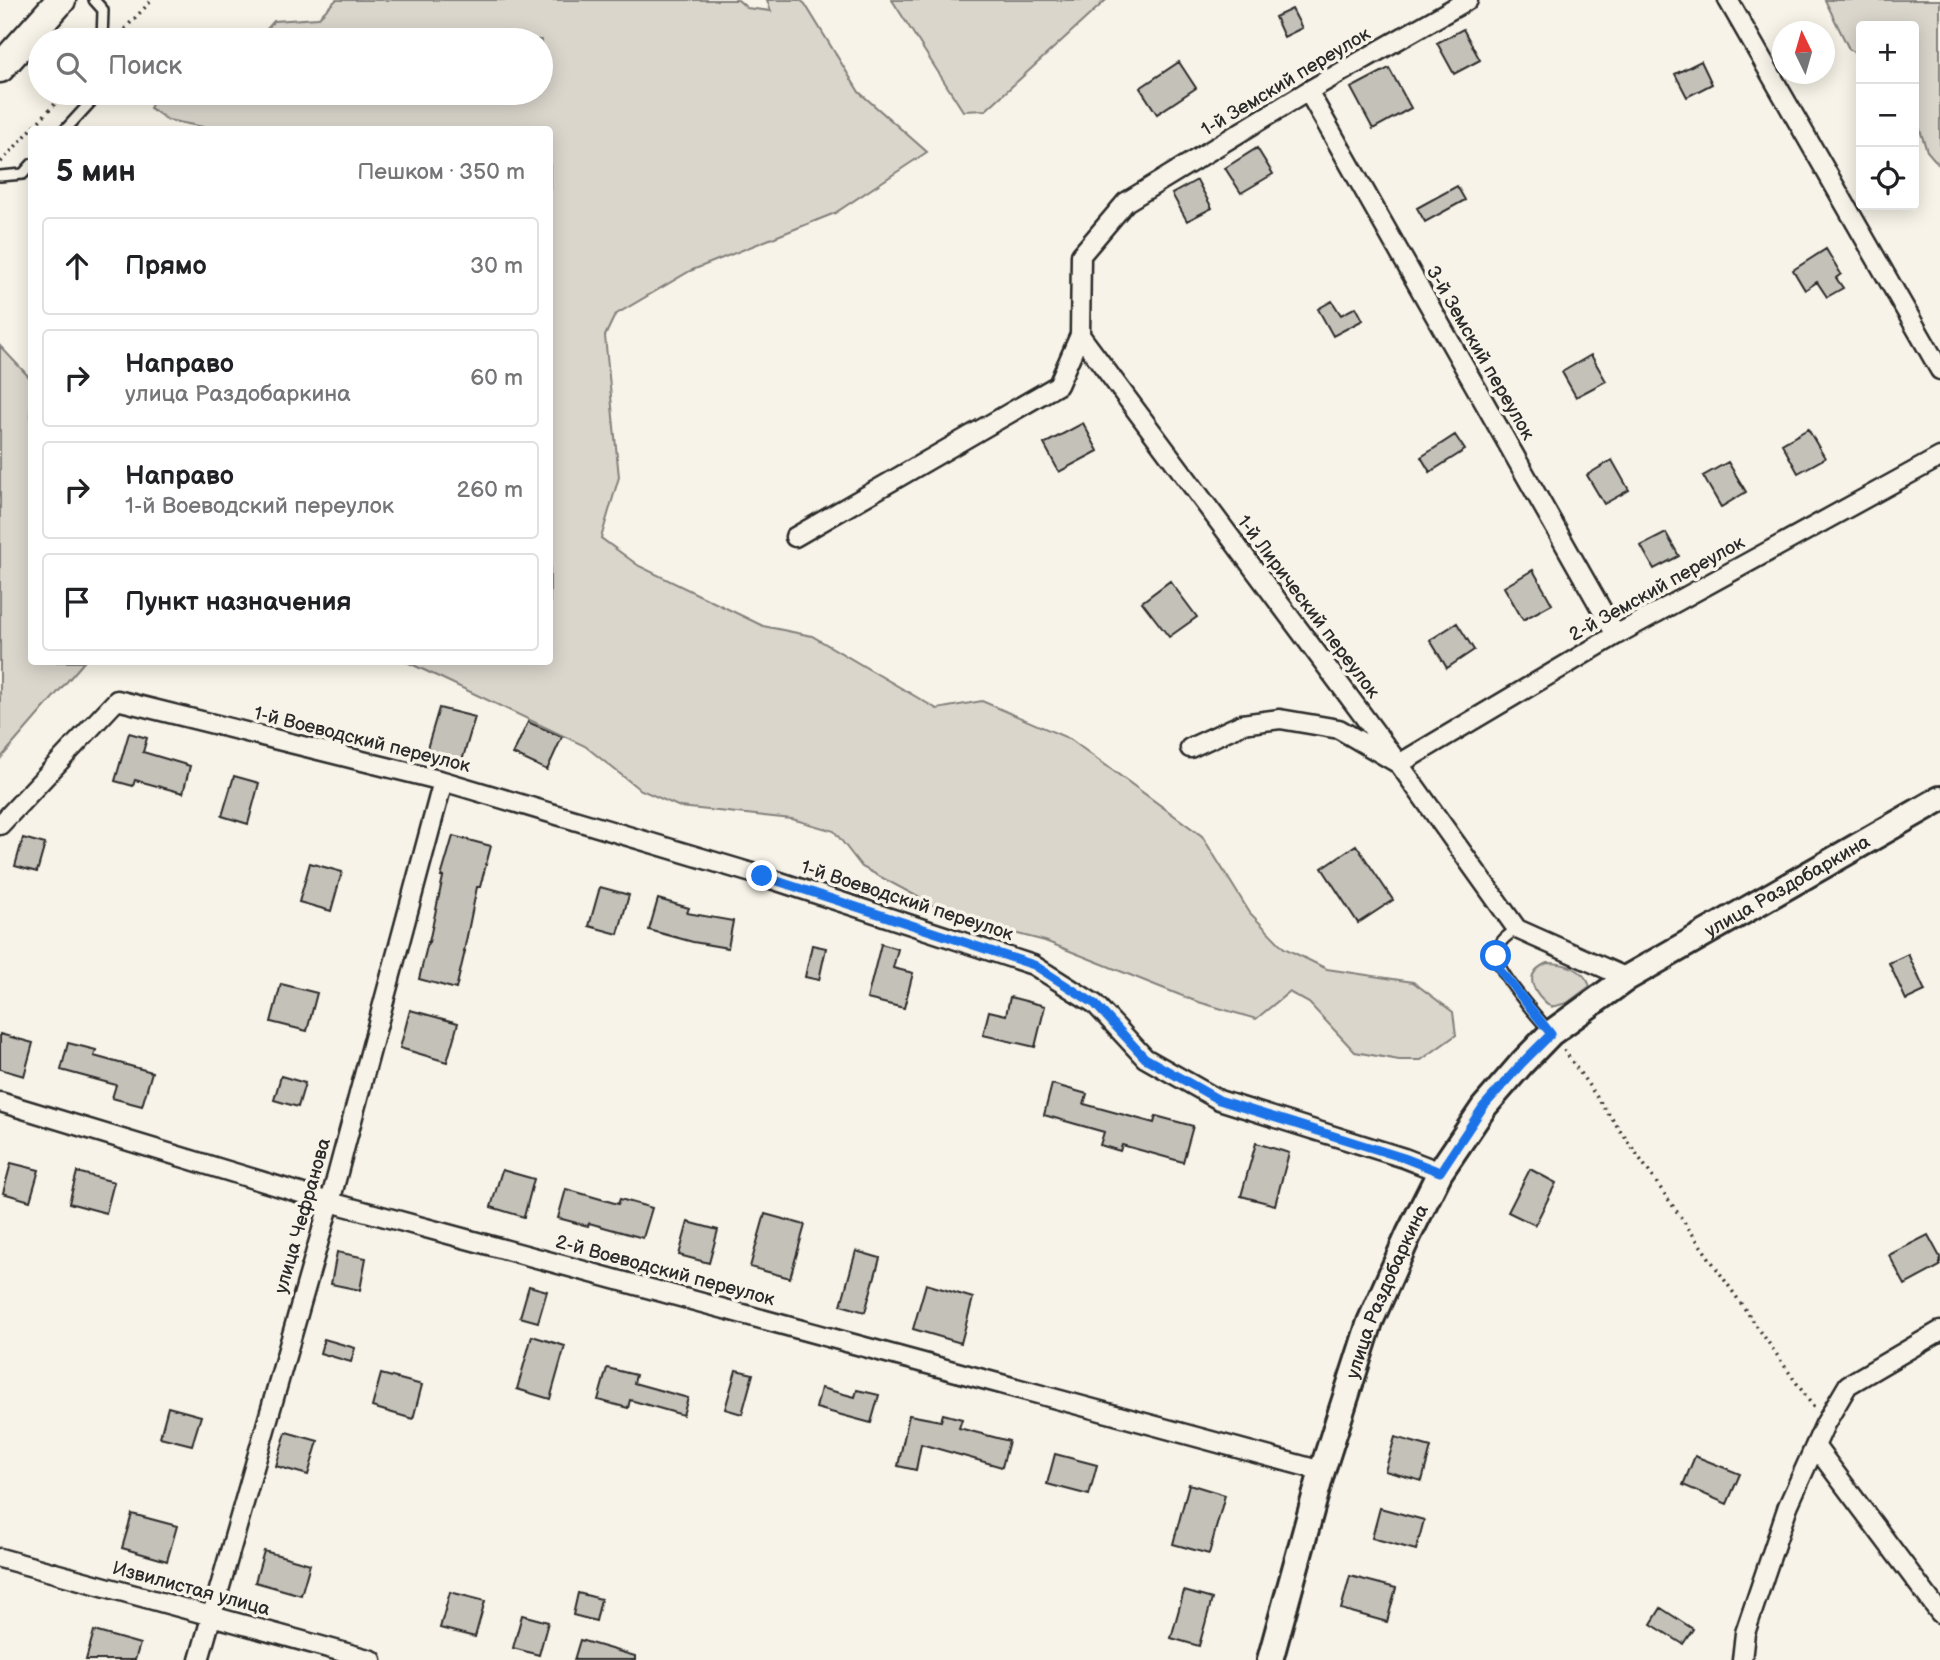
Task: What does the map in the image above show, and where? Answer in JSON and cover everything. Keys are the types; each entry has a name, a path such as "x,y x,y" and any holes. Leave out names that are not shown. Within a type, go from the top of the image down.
{"main road":[{"path":"36,28 61,0"},
{"path":"0,68 28,37"}],"street":[{"name":"1-й Земский переулок","path":"1080,335 1081,255 1126,202 1308,91 1468,0"},
{"path":"1728,0 1940,370"},
{"name":"3-й Земский переулок","path":"1308,91 1616,635"},
{"path":"795,537 1058,385 1080,335"},
{"name":"1-й Лирический переулок","path":"1080,335 1399,764 1517,929"},
{"name":"2-й Земский переулок","path":"1399,764 1616,635 1940,457"},
{"name":"1-й Воеводский переулок","path":"0,825 117,700 443,781 762,876 1034,965 1095,1004 1145,1058 1219,1100 1404,1158 1440,1172"},
{"path":"1190,748 1242,724 1280,719 1339,729 1399,764"},
{"name":"улица Чефранова","path":"199,1660 330,1202 443,781"},
{"name":"улица Раздобаркина","path":"1270,1660 1322,1471 1370,1322 1440,1172 1483,1107 1551,1034 1627,978 1940,799"},
{"path":"1517,929 1627,978"},
{"name":"2-й Воеводский переулок","path":"0,1102 330,1202 1322,1471"},
{"path":"1741,1660 1745,1633 1788,1506 1825,1424 1848,1385 1940,1331"},
{"path":"1815,1446 1940,1612"},
{"name":"Извилистая улица","path":"0,1558 372,1660"}],"lane":[{"path":"94,0 103,10 102,28"},
{"path":"69,126 88,105"},
{"path":"0,176 23,174 28,168"},
{"path":"1517,929 1501,940 1496,956 1500,970 1551,1034"}],"path":[{"path":"125,28 152,0"},
{"path":"34,126 54,105"},
{"path":"0,163 28,133"},
{"path":"1551,1034 1825,1424"}],"shaded area":[{"path":"336,0 738,0 747,8 771,11 767,0 800,0 805,4 859,92 927,152 835,213 690,271 615,315 605,336 619,477 601,538 639,566 763,626 812,636 937,709 982,701 1070,739 1202,836 1250,913 1284,948 1327,969 1413,982 1453,1012 1456,1035 1421,1060 1399,1060 1355,1052 1309,1003 1289,992 1256,1019 1195,1001 1045,941 959,919 862,867 834,831 792,819 680,807 639,789 585,746 413,665 553,665 553,126 198,126 168,120 150,108 152,105 553,105 553,28 268,28 274,21 318,18"},
{"path":"892,0 1106,0 986,110 963,111"},
{"path":"1825,0 1940,0 1940,166 1927,151 1919,127 1919,21 1856,21 1856,54 1849,49"},
{"path":"0,346 28,376 28,665 81,665 0,759"},
{"path":"1547,963 1560,964 1578,971 1590,986 1567,1003 1551,1007 1536,991 1532,979 1534,973"}],"building":[{"path":"1292,9 1302,28 1284,37 1275,17"},
{"path":"1463,29 1480,60 1454,74 1437,43"},
{"path":"1701,61 1712,84 1687,97 1675,74"},
{"path":"1179,62 1196,88 1157,114 1140,88"},
{"path":"1389,68 1411,108 1373,129 1351,88"},
{"path":"1257,148 1273,174 1241,193 1225,168"},
{"path":"1197,180 1212,208 1187,221 1172,194"},
{"path":"1457,186 1465,200 1425,222 1417,208"},
{"path":"1826,249 1841,274 1836,278 1843,288 1827,297 1817,282 1805,290 1793,270"},
{"path":"1332,301 1341,315 1356,307 1363,320 1333,336 1318,309"},
{"path":"1591,355 1606,381 1576,397 1562,372"},
{"path":"1083,423 1098,451 1059,472 1044,444"},
{"path":"1808,429 1825,458 1798,473 1782,444"},
{"path":"1455,435 1465,450 1430,472 1421,457"},
{"path":"1612,460 1629,490 1604,504 1587,475"},
{"path":"1728,462 1746,492 1721,507 1703,476"},
{"path":"1666,533 1679,556 1654,569 1641,546"},
{"path":"1533,570 1552,604 1523,620 1504,587"},
{"path":"1170,581 1197,617 1169,637 1142,602"},
{"path":"1457,623 1474,650 1447,668 1430,640"},
{"path":"439,708 475,717 462,761 426,752"},
{"path":"528,722 562,737 547,770 513,754"},
{"path":"129,733 147,738 143,752 190,766 183,793 135,780 133,786 115,781"},
{"path":"234,776 259,783 248,824 222,816"},
{"path":"453,836 491,846 480,887 477,887 456,989 419,979 441,877"},
{"path":"23,838 45,844 37,872 15,866"},
{"path":"1356,845 1393,900 1358,923 1322,868"},
{"path":"310,863 342,872 331,911 299,902"},
{"path":"600,887 629,895 618,934 589,926"},
{"path":"658,899 689,908 687,913 733,921 728,948 649,930"},
{"path":"881,944 898,949 893,968 913,973 904,1008 867,999"},
{"path":"812,945 826,948 819,980 805,977"},
{"path":"1908,954 1925,991 1906,1000 1889,963"},
{"path":"281,984 317,993 307,1031 271,1022"},
{"path":"1010,997 1045,1006 1035,1047 983,1035 989,1011 1006,1015"},
{"path":"410,1010 458,1023 447,1062 400,1048"},
{"path":"0,1034 33,1043 24,1076 0,1069"},
{"path":"68,1043 96,1050 94,1056 152,1072 142,1106 112,1098 116,1085 61,1070"},
{"path":"281,1076 305,1083 298,1107 274,1100"},
{"path":"1052,1084 1087,1094 1084,1104 1154,1123 1156,1116 1193,1126 1183,1162 1122,1145 1120,1151 1100,1145 1104,1132 1044,1115"},
{"path":"1256,1143 1289,1153 1275,1205 1241,1196"},
{"path":"11,1163 39,1170 30,1201 3,1193"},
{"path":"1530,1169 1556,1183 1535,1225 1508,1212"},
{"path":"502,1170 534,1179 524,1217 491,1207"},
{"path":"77,1172 114,1182 106,1213 69,1203"},
{"path":"566,1189 618,1204 620,1199 652,1208 643,1238 589,1223 588,1226 558,1218"},
{"path":"765,1214 805,1225 790,1278 750,1267"},
{"path":"688,1222 718,1230 709,1263 679,1255"},
{"path":"1928,1235 1940,1257 1940,1266 1905,1285 1889,1255"},
{"path":"856,1251 880,1258 865,1312 841,1305"},
{"path":"337,1252 366,1258 360,1290 331,1284"},
{"path":"926,1284 973,1298 961,1343 913,1329"},
{"path":"529,1286 547,1291 538,1322 520,1317"},
{"path":"532,1336 565,1346 550,1399 517,1389"},
{"path":"324,1339 355,1348 351,1362 320,1353"},
{"path":"607,1368 636,1375 634,1383 688,1398 683,1415 630,1400 628,1408 598,1400"},
{"path":"736,1370 753,1374 742,1414 725,1409"},
{"path":"381,1374 422,1385 413,1419 372,1407"},
{"path":"821,1388 855,1397 857,1390 879,1395 871,1423 816,1408"},
{"path":"168,1407 201,1416 192,1445 160,1437"},
{"path":"943,1414 962,1419 959,1428 1009,1441 1002,1467 921,1444 916,1470 898,1466 909,1415 941,1421"},
{"path":"286,1432 318,1441 308,1475 276,1466"},
{"path":"1395,1437 1431,1447 1422,1481 1385,1471"},
{"path":"1055,1454 1097,1465 1089,1495 1047,1484"},
{"path":"1695,1456 1740,1474 1727,1504 1683,1485"},
{"path":"1189,1484 1225,1495 1209,1554 1173,1544"},
{"path":"1380,1508 1424,1520 1416,1550 1372,1538"},
{"path":"132,1514 177,1526 167,1561 122,1548"},
{"path":"264,1551 310,1564 301,1595 255,1582"},
{"path":"1350,1576 1396,1588 1387,1622 1341,1609"},
{"path":"1184,1591 1212,1599 1199,1646 1171,1638"},
{"path":"450,1592 485,1601 475,1637 440,1628"},
{"path":"578,1593 601,1599 596,1621 573,1615"},
{"path":"1661,1608 1693,1629 1683,1644 1651,1624"},
{"path":"522,1615 548,1622 539,1655 513,1648"},
{"path":"94,1631 140,1644 135,1660 86,1660"},
{"path":"580,1640 635,1656 635,1660 574,1660"}],"route":[{"path":"762,876 1034,965 1095,1004 1145,1058 1219,1100 1404,1158 1440,1172 1483,1107 1551,1034 1500,970 1496,956"}]}
